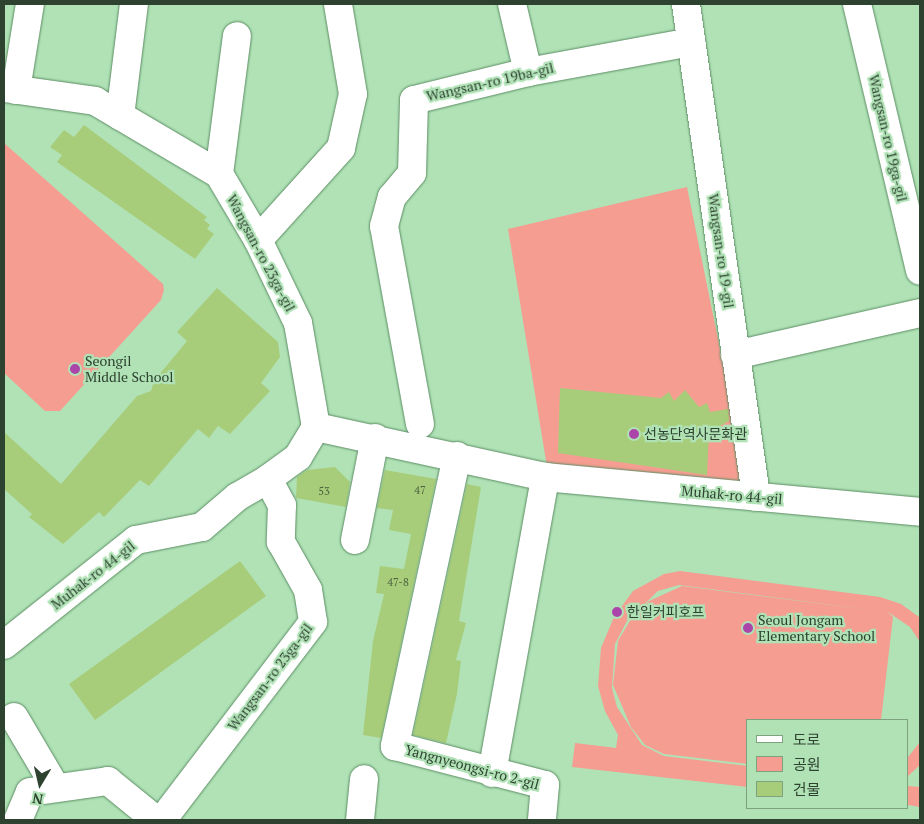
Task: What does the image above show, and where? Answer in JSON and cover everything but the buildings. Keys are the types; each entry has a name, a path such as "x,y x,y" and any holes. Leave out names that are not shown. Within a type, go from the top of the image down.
{"street":[{"name":"Wangsan-ro 23ga-gil","path":"30,4 10,89 95,101 219,174 258,240 298,323 316,427"},
{"path":"120,116 134,4"},
{"path":"258,240 341,148 353,94 338,4"},
{"path":"512,4 528,72"},
{"name":"Wangsan-ro 19-gil","path":"686,4 756,497"},
{"name":"Wangsan-ro 19ga-gil","path":"857,4 920,271"},
{"path":"219,174 237,36"},
{"name":"Wangsan-ro 19ba-gil","path":"420,424 384,226 392,196 412,173 414,100 528,72 691,42"},
{"path":"736,355 920,313"},
{"path":"268,479 298,457 316,427"},
{"name":"Muhak-ro 44-gil","path":"316,427 375,438 545,476 920,512"},
{"path":"355,540 375,438"},
{"name":"Yangnyeongsi-ro 2-gil","path":"457,456 395,746 492,773 545,785 542,820"},
{"path":"492,773 545,476"},
{"name":"Wangsan-ro 23ga-gil","path":"162,820 313,622 308,590 281,542 282,505 268,479"},
{"name":"Muhak-ro 44-gil","path":"4,645 136,540 202,527 237,497 268,479"},
{"path":"14,716 56,788"},
{"path":"360,820 364,780"},
{"path":"18,820 30,792 108,781 156,820"}],"green space":[{"path":"4,143 163,284 164,290 161,300 60,411 45,411 4,373"},
{"path":"687,187 730,398 742,486 547,467 508,229"},
{"path":"680,571 880,597 901,604 919,617 920,642 910,627 888,612 893,617 881,719 746,719 746,764 664,754 645,745 631,727 613,685 618,641 631,619 649,601 682,586 878,611 679,585 658,591 627,621 615,644 612,688 617,707 642,745 664,756 746,766 746,787 572,767 575,743 616,748 618,735 605,711 598,686 601,648 614,617 633,591 664,574"},
{"path":"920,742 920,765 909,775 909,756"},
{"path":"909,786 920,787 920,807 909,805"}],"place":[{"name":"Seongil Middle School","path":"75,369"},
{"name":"선농단역사문화관","path":"634,434"},
{"name":"한일커피호프","path":"617,612"},
{"name":"Seoul Jongam Elementary School","path":"748,628"}]}
